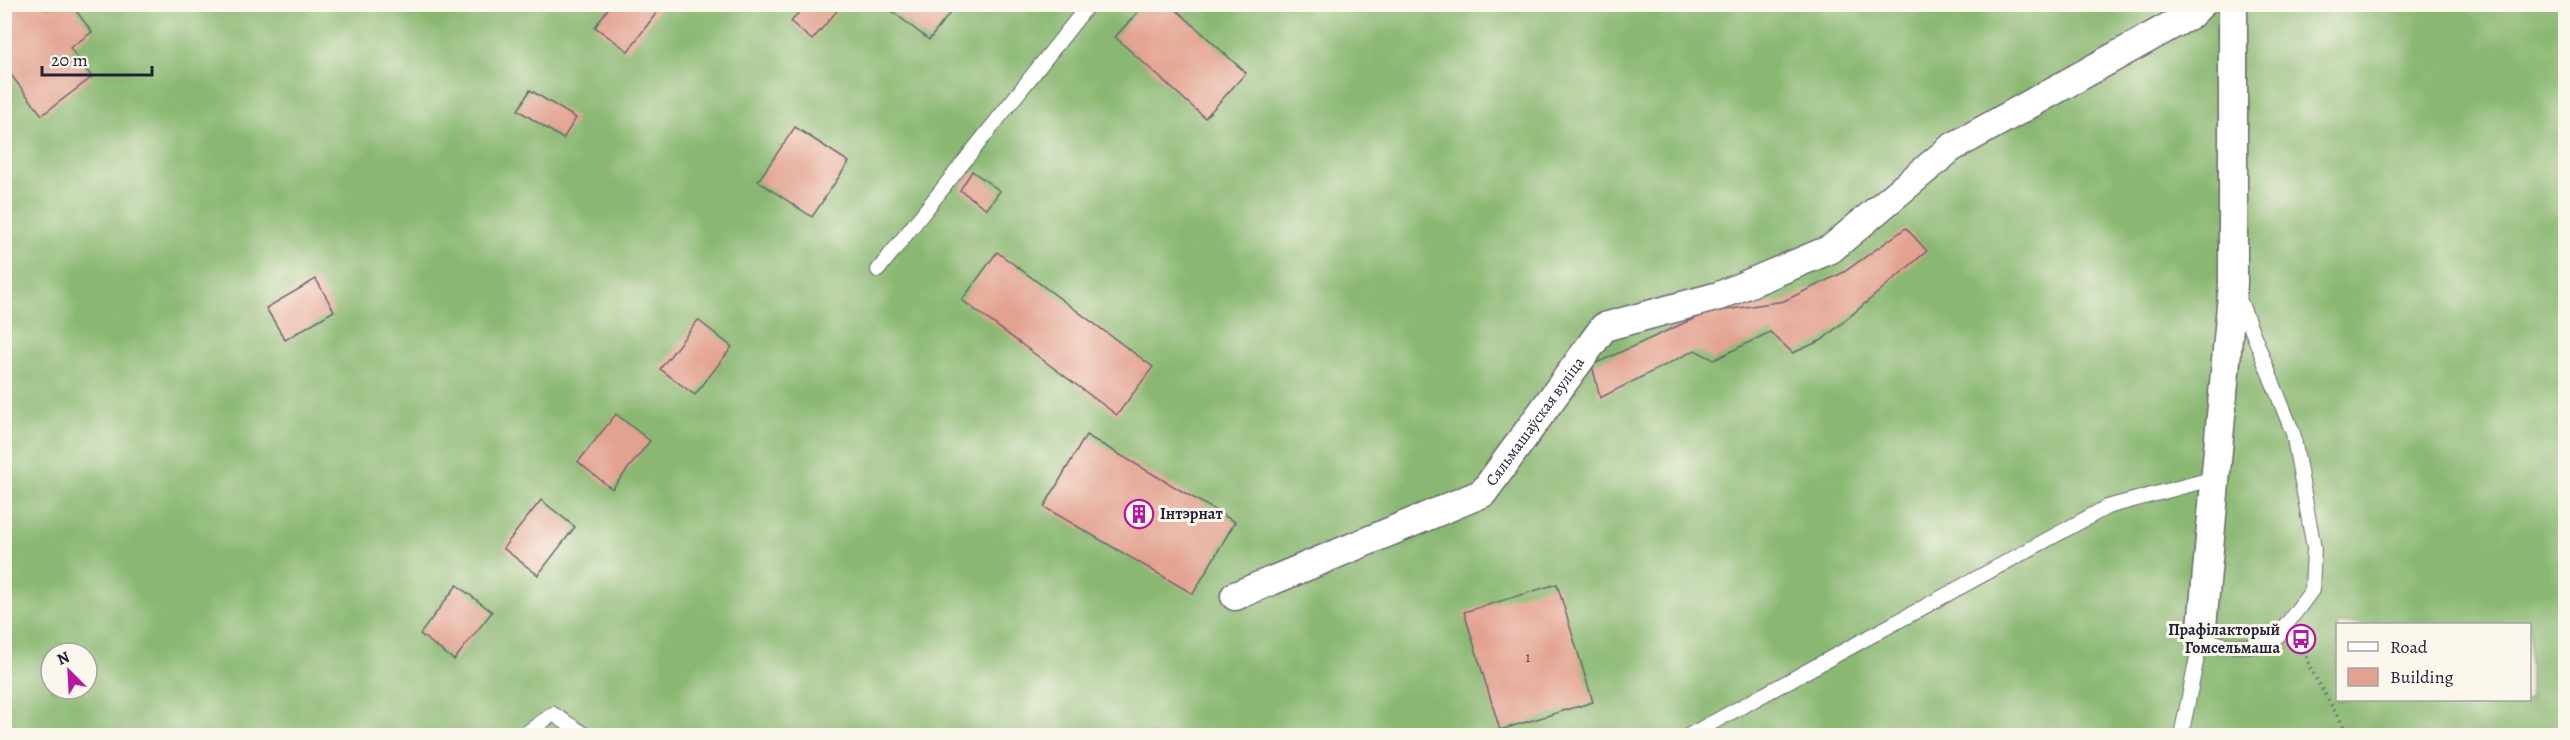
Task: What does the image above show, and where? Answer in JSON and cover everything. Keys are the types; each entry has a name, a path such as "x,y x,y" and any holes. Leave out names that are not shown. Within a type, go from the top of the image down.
{"street":[{"name":"Сяльмашаўская вуліца","path":"1235,596 1483,493 1604,327 1719,296 1831,249 1951,148 2190,15 2201,4"},
{"path":"2200,638 2233,284 2233,4"}],"lane":[{"path":"878,270 1089,4"},
{"path":"2181,735 2200,638 2228,646 2261,646 2278,636 2312,590 2314,548 2293,434 2233,284"},
{"path":"1688,735 2107,507 2215,478"},
{"path":"522,735 553,714 587,735"}],"path":[{"path":"2301,639 2311,670 2349,735"}],"green space":[{"path":"4,5 2565,5 2565,735 5,735"}],"building":[{"path":"4,4 44,4 48,9 54,4 71,4 92,32 70,48 92,77 42,115 4,66"},
{"path":"611,4 663,4 628,51 595,27"},
{"path":"806,4 843,4 812,40 791,22"},
{"path":"897,4 957,4 929,40 892,11"},
{"path":"1145,4 1170,4 1246,73 1205,118 1115,37"},
{"path":"530,90 576,118 563,139 518,110"},
{"path":"795,127 849,162 812,217 758,181"},
{"path":"972,171 1000,191 987,209 960,190"},
{"path":"1906,228 1927,251 1822,340 1793,353 1770,332 1714,360 1695,350 1600,398 1592,365 1706,313 1784,301 1844,272"},
{"path":"997,252 1153,367 1117,415 962,300"},
{"path":"316,279 334,311 285,340 266,308"},
{"path":"698,320 732,347 695,395 660,369"},
{"path":"616,414 650,441 612,489 578,462"},
{"name":"Інтэрнат","path":"1086,435 1235,522 1193,594 1044,507"},
{"path":"541,500 575,527 538,575 503,548"},
{"path":"1557,584 1593,702 1500,730 1464,612"},
{"path":"457,585 492,612 454,660 420,634"}],"place":[{"name":"Інтэрнат","path":"1139,514"},
{"name":"Прафілакторый Гомсельмаша","path":"2301,639"}]}
